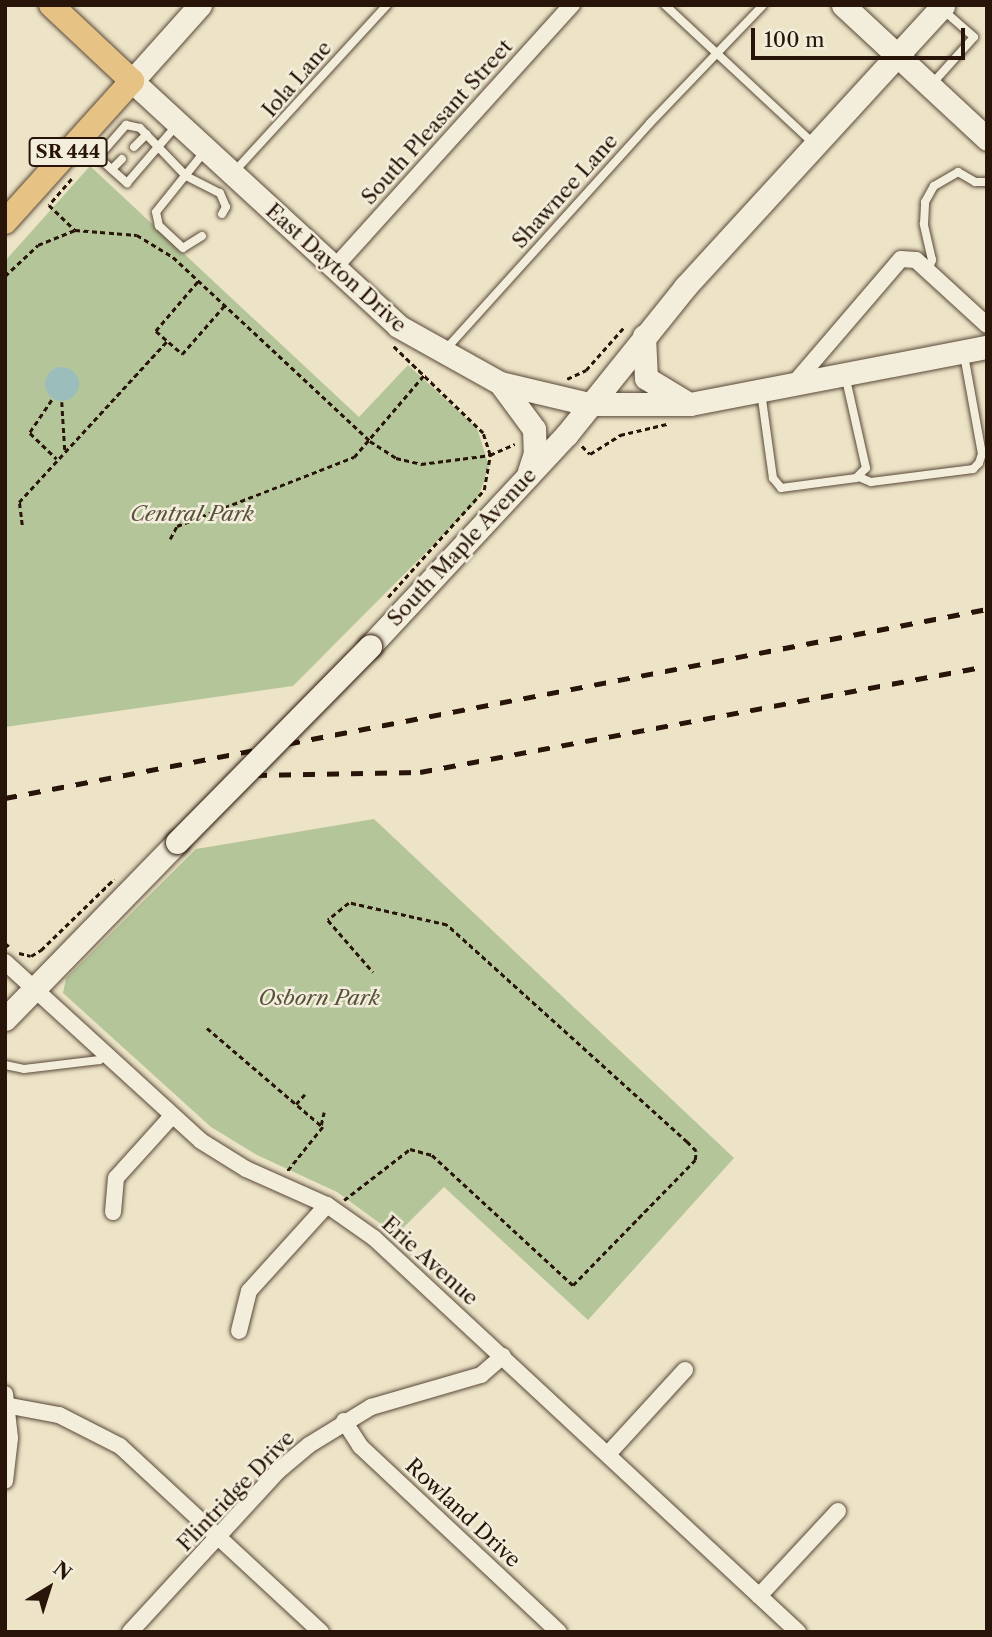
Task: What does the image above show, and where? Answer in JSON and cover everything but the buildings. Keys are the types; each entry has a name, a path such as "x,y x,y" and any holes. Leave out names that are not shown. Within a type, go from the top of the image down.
{"main road":[{"path":"51,5 132,81 200,5"},
{"path":"842,5 987,139"},
{"name":"South Maple Avenue","path":"5,1019 32,988 370,646 528,476 589,404 634,331 815,145 942,6"},
{"name":"East Dayton Drive","path":"132,81 398,326 441,353 500,383 589,404 690,404 987,347"},
{"name":"SR 444","path":"5,222 132,81"},
{"path":"634,331 646,378 660,390 690,404"},
{"path":"500,383 534,429 535,453 528,476"}],"street":[{"name":"South Pleasant Street","path":"334,268 572,5"},
{"path":"792,386 894,262 908,257 928,271 987,325"},
{"name":"Erie Avenue","path":"5,962 172,1116 218,1153 331,1208 374,1238 798,1632"},
{"path":"113,1212 116,1178 172,1116"},
{"path":"239,1331 249,1291 331,1208"},
{"name":"Flintridge Drive","path":"130,1632 278,1471 344,1421 399,1395 481,1375 503,1356"},
{"path":"608,1454 685,1370"},
{"path":"5,1481 10,1438 6,1401 60,1415 105,1436 321,1632"},
{"name":"Rowland Drive","path":"344,1421 360,1446 559,1632"},
{"path":"759,1596 838,1511"}],"lane":[{"name":"Iola Lane","path":"231,174 300,105 387,5"},
{"path":"665,5 815,145"},
{"name":"Shawnee Lane","path":"441,353 715,51 729,43 763,5"},
{"path":"930,86 974,37 942,6"},
{"path":"79,140 127,183 161,148 178,123"},
{"path":"98,157 126,125 147,134 186,176 220,193 225,200 222,214"},
{"path":"134,147 147,134"},
{"path":"202,236 183,247 159,226 156,212 206,149"},
{"path":"112,169 122,159"},
{"path":"928,271 932,260 924,224 925,202 934,186 958,172 975,182 987,182"},
{"path":"761,392 773,478 780,488 859,477 871,482 973,469 982,454 964,352"},
{"path":"845,375 866,468 859,477"},
{"path":"5,1065 24,1069 99,1060 106,1054"}],"path":[{"path":"49,205 75,230"},
{"path":"5,276 38,245 75,230 136,235 173,257 370,441 396,458 421,464 490,455 519,442"},
{"path":"198,282 156,331 181,354 224,306"},
{"path":"560,377 578,377 634,331"},
{"path":"380,607 484,490 490,455 483,433 384,338"},
{"path":"22,525 19,502 167,341"},
{"path":"170,539 177,526 354,457 424,375"},
{"path":"52,400 30,433 57,458"},
{"path":"62,402 65,451"},
{"path":"643,423 646,428"},
{"path":"5,943 23,956 41,950 116,877"},
{"path":"331,1208 410,1149 422,1151 432,1155 573,1284 695,1160 696,1151 687,1142 447,925 349,903 328,920 373,972"},
{"path":"207,1028 321,1125"},
{"path":"296,1104 305,1094"},
{"path":"278,1183 321,1125 324,1112"}],"green space":[{"name":"Central Park","path":"90,166 359,417 408,365 477,428 489,466 477,501 293,686 5,727 5,261"},
{"name":"Osborn Park","path":"374,819 734,1158 588,1320 444,1187 396,1235 337,1192 257,1155 211,1127 63,993 66,978 196,849"}],"water":[{"path":"62,367 74,372 79,384 74,396 62,401 50,396 45,384 50,372"}],"railway":[{"path":"5,798 987,609"},
{"path":"255,775 420,772 987,666"}]}
